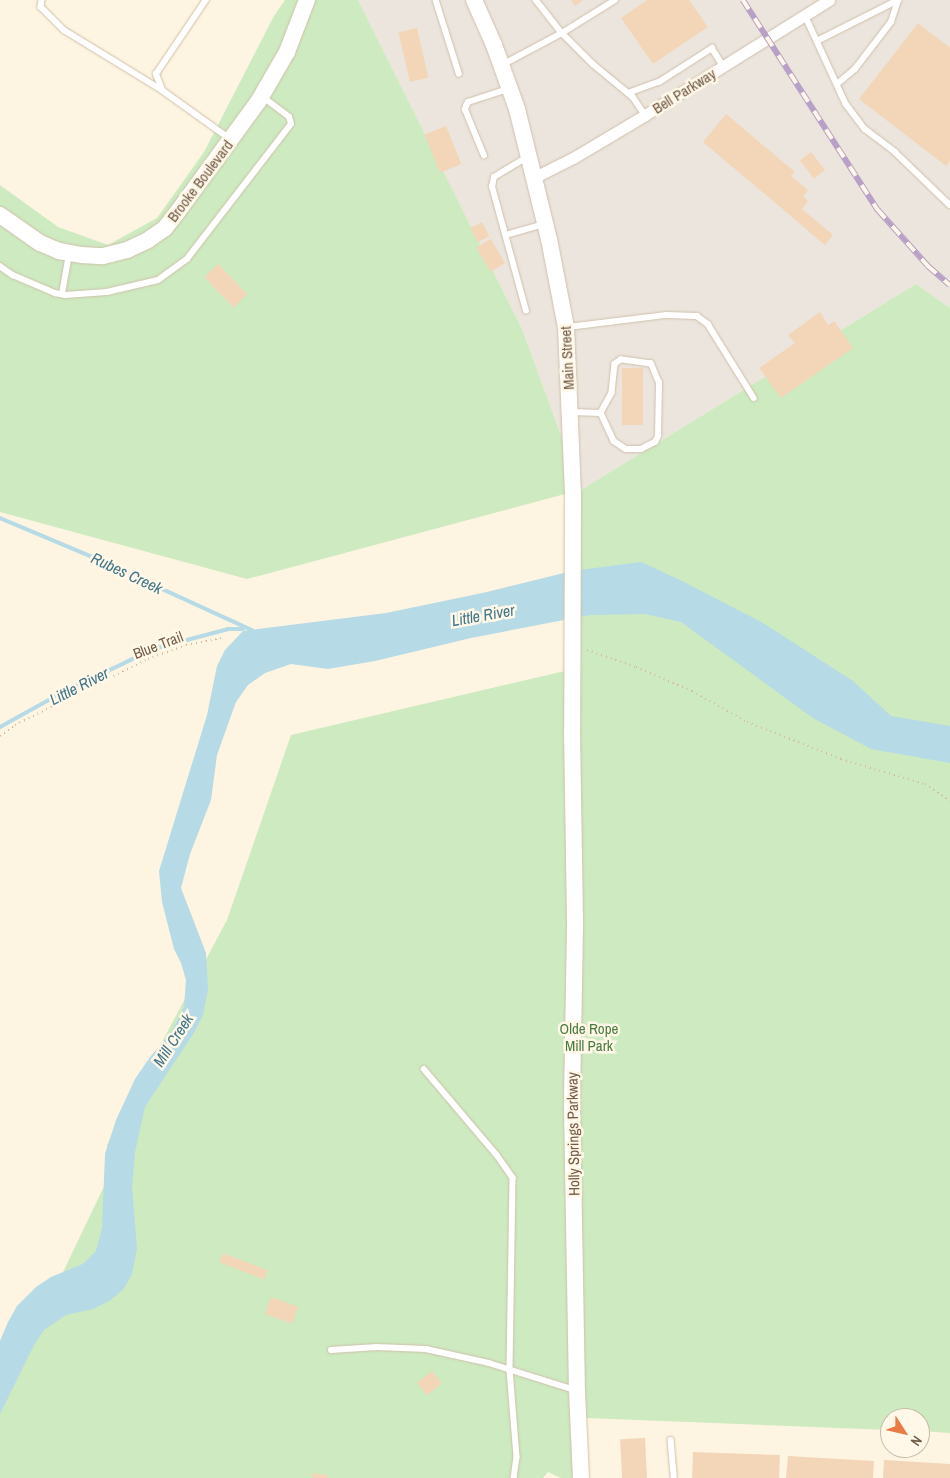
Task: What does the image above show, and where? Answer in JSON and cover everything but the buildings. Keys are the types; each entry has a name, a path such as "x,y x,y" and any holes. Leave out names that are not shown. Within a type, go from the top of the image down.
{"main road":[{"name":"Brooke Boulevard","path":"0,215 40,242 69,253 103,256 127,250 154,236 165,228 176,214 261,96 287,52 306,0"},
{"name":"Main Street","path":"474,0 510,88 535,177 566,328 573,495 572,730"},
{"name":"Holly Springs Parkway","path":"572,730 574,927 572,1107 577,1390 581,1478"}],"street":[{"name":"Bell Parkway","path":"535,177 573,158 645,115 830,0"}],"lane":[{"path":"42,0 41,6 64,30 162,90 230,140"},
{"path":"162,90 156,74 206,0"},
{"path":"436,0 459,73"},
{"path":"536,0 562,33 593,64 628,93 645,115"},
{"path":"502,65 562,33 615,0"},
{"path":"817,41 898,0 891,22 855,68 837,84"},
{"path":"805,15 846,104 865,129 895,152 950,205"},
{"path":"628,93 657,83 712,48 724,67"},
{"path":"484,156 465,110 466,106 468,102 510,88"},
{"path":"0,266 13,275 62,294 107,292 158,280 187,259 290,124 289,117 261,96"},
{"path":"526,311 492,187 494,177 529,156"},
{"path":"506,235 546,224"},
{"path":"62,294 69,253"},
{"path":"566,328 666,315 697,316 708,324 754,398"},
{"path":"621,360 651,364 659,383 658,436 655,442 641,449 626,449 614,440 601,413 612,393 615,364 621,360"},
{"path":"570,412 601,413"},
{"path":"424,1069 497,1154 514,1178 510,1370 517,1458 514,1478"},
{"path":"331,1350 426,1348 577,1390"},
{"path":"671,1440 674,1478"}],"path":[{"name":"Blue Trail","path":"0,736 15,725 140,663 186,645 221,638"},
{"path":"584,649 636,667 692,691 746,722 824,752 925,784 950,801"}],"shaded area":[{"path":"358,0 950,0 950,308 916,284 581,490 522,329"}],"green space":[{"name":"Olde Rope Mill Park","path":"285,0 358,0 522,329 581,490 916,284 950,308 950,1433 930,1432 930,1408 880,1408 880,1430 587,1418 574,1435 575,1478 561,1478 548,1472 543,1478 0,1478 0,1371 17,1306 52,1295 109,1176 107,1145 227,920 291,735 578,668 580,490 247,579 0,512 0,185 58,227 108,245 157,218 204,152 274,16"}],"water":[{"name":"Mill Creek","path":"641,562 763,623 853,681 891,716 950,726 950,763 871,749 813,718 681,622 645,614 590,615 471,638 375,661 328,669 291,664 265,673 248,685 236,702 217,755 211,800 190,854 181,888 206,953 208,989 203,1015 195,1031 145,1107 135,1152 132,1187 137,1248 132,1274 123,1290 109,1301 93,1309 66,1315 44,1330 34,1345 0,1414 0,1341 8,1322 17,1306 36,1287 51,1277 83,1264 96,1251 102,1228 105,1154 116,1120 135,1079 150,1057 172,1031 184,1007 186,980 174,949 162,902 159,871 207,715 217,666 225,650 243,631 386,613 487,592 572,571"}],"waterway":[{"name":"Rubes Creek","path":"0,518 90,556 252,630 252,634"},
{"name":"Little River","path":"0,727 58,695 153,649 228,629 243,629"}],"railway":[{"path":"743,0 878,210 928,266 950,285"}]}
